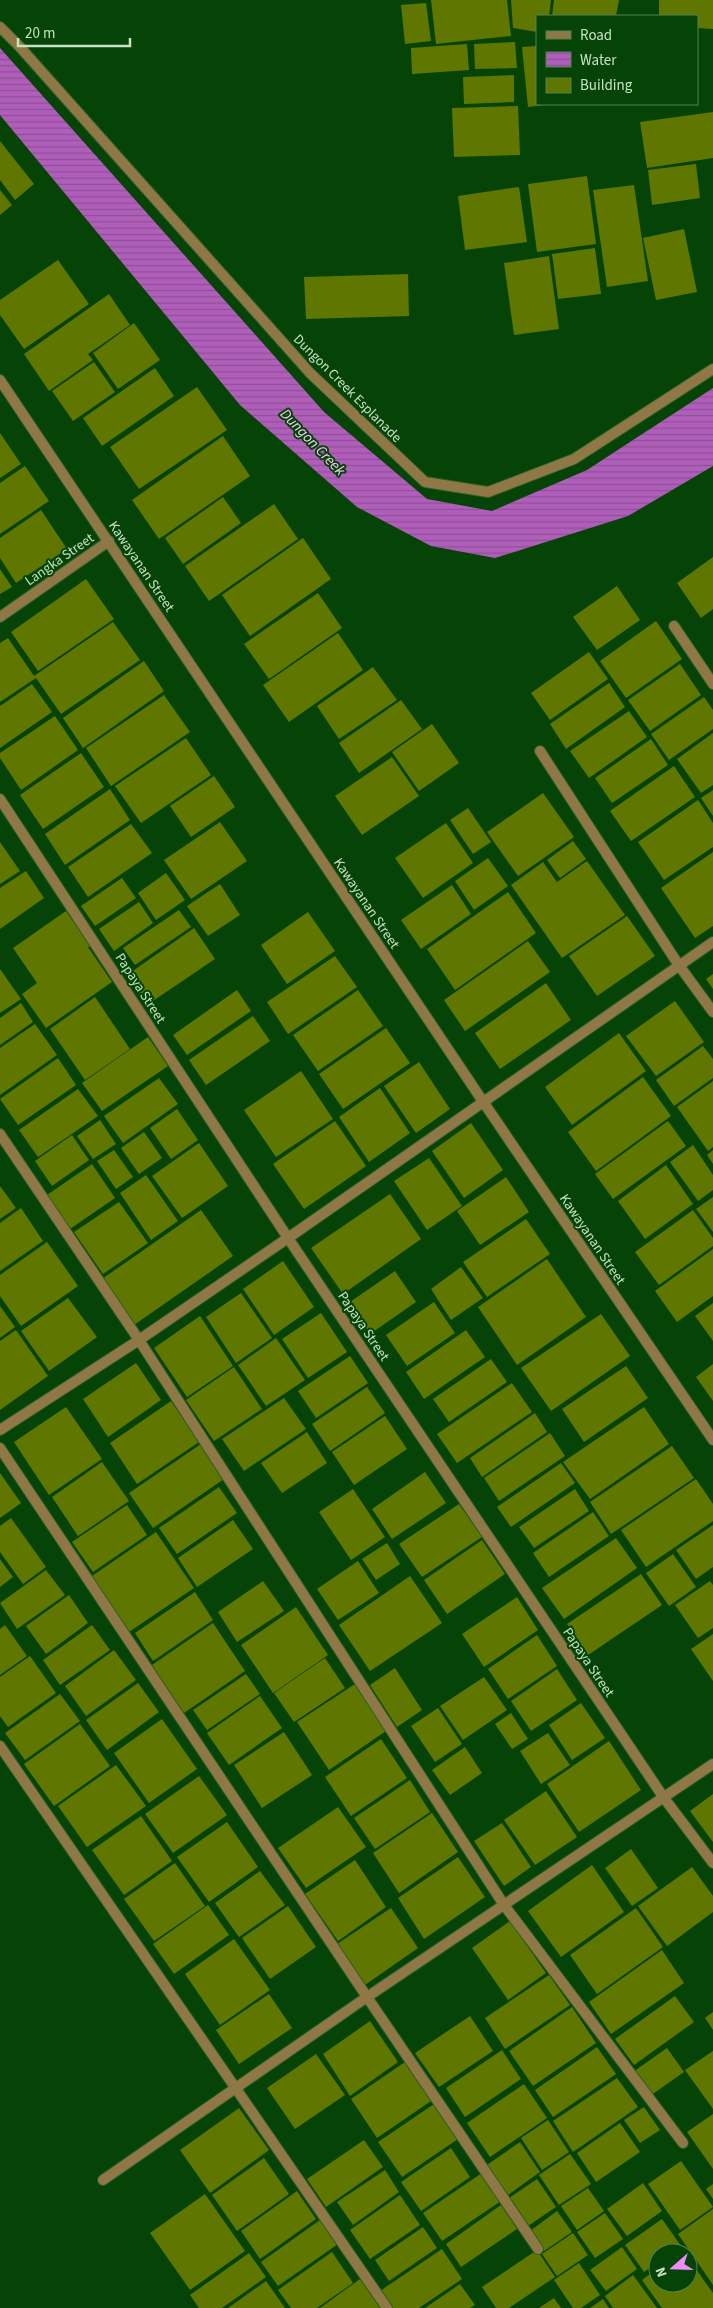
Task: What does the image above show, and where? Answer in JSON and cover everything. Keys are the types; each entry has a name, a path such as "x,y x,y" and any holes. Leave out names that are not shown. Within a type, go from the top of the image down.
{"street":[{"name":"Dungon Creek Esplanade","path":"0,27 310,373 424,482 488,492 566,463 713,369"},
{"name":"Kawayanan Street","path":"0,380 484,1103 713,1440"},
{"name":"Langka Street","path":"0,617 109,541"},
{"path":"674,626 713,684"},
{"path":"540,751 678,964 713,1012"},
{"name":"Papaya Street","path":"0,799 288,1238 664,1798 713,1863"},
{"path":"0,1430 139,1340 484,1103 678,964 713,942"},
{"path":"0,1134 139,1340 504,1905 683,2143"},
{"path":"0,1448 538,2249"},
{"path":"0,1746 387,2308"},
{"path":"103,2180 367,1997 713,1764"}],"water":[{"name":"Dungon Creek","path":"0,48 324,412 427,499 492,511 587,470 713,388 713,466 628,516 495,558 431,546 357,507 240,405 0,115"}],"building":[{"path":"431,0 507,0 511,36 436,44"},
{"path":"511,0 551,0 549,15 536,15 536,32 513,28"},
{"path":"554,0 619,0 616,15 552,15"},
{"path":"659,0 713,0 713,29 698,28 698,15 659,15"},
{"path":"426,3 431,41 405,44 401,5"},
{"path":"515,42 517,68 475,69 474,44"},
{"path":"467,44 469,70 412,74 411,48"},
{"path":"536,46 536,105 544,105 528,107 522,47"},
{"path":"514,75 514,102 464,104 463,77"},
{"path":"518,106 520,155 454,157 452,108"},
{"path":"713,112 713,158 647,168 640,122"},
{"path":"0,141 34,184 15,200 0,180"},
{"path":"696,164 700,198 652,205 648,170"},
{"path":"587,176 596,244 537,252 528,184"},
{"path":"634,185 648,281 607,287 593,190"},
{"path":"519,187 527,242 465,250 458,196"},
{"path":"0,190 12,205 0,215"},
{"path":"684,229 697,292 656,300 643,238"},
{"path":"595,248 601,294 558,299 552,254"},
{"path":"549,256 559,329 514,335 504,263"},
{"path":"58,260 89,304 24,349 0,315 0,300"},
{"path":"408,274 409,316 306,319 304,277"},
{"path":"109,294 130,325 88,354 93,360 49,391 24,354"},
{"path":"134,323 160,360 118,389 93,353"},
{"path":"94,362 115,392 73,421 52,391"},
{"path":"155,368 174,396 102,446 83,418"},
{"path":"197,387 227,430 139,489 110,447"},
{"path":"0,433 21,464 0,478"},
{"path":"223,436 250,476 159,539 132,500"},
{"path":"25,466 49,501 0,534 0,483"},
{"path":"223,497 241,523 183,564 165,538"},
{"path":"274,504 298,539 209,601 185,566"},
{"path":"41,510 67,549 16,583 0,558 0,538"},
{"path":"303,538 331,579 250,636 222,595"},
{"path":"713,557 713,609 701,618 677,583"},
{"path":"0,569 12,587 0,594"},
{"path":"86,579 114,619 38,671 11,632"},
{"path":"617,586 640,620 597,650 573,617"},
{"path":"318,593 342,628 269,679 244,644"},
{"path":"656,621 682,659 626,698 600,661"},
{"path":"113,622 140,660 61,714 36,678 0,702 0,643 8,638 34,676"},
{"path":"338,633 363,670 289,722 263,685"},
{"path":"589,652 608,679 550,720 531,693"},
{"path":"144,661 164,691 83,748 63,718"},
{"path":"680,664 701,695 650,731 628,700"},
{"path":"373,667 397,700 339,739 317,706"},
{"path":"609,683 625,707 566,749 550,724"},
{"path":"32,684 52,712 0,748 0,706"},
{"path":"164,695 190,732 111,786 86,748"},
{"path":"704,697 713,710 713,729 669,760 651,734"},
{"path":"401,700 422,729 359,773 339,743"},
{"path":"629,711 647,737 589,778 570,751"},
{"path":"55,716 78,750 21,790 0,758 0,753"},
{"path":"432,724 459,763 419,791 392,752"},
{"path":"713,733 713,785 701,793 677,759"},
{"path":"186,738 211,775 141,823 115,786"},
{"path":"651,739 668,765 612,803 595,778"},
{"path":"81,753 104,787 43,829 20,795"},
{"path":"392,757 419,796 362,835 335,796"},
{"path":"674,766 695,797 631,841 610,811"},
{"path":"214,776 235,807 191,837 170,806"},
{"path":"110,789 130,820 65,865 45,834"},
{"path":"713,790 713,816 701,798"},
{"path":"543,793 574,837 518,876 487,832"},
{"path":"698,800 713,823 713,847 664,880 638,842"},
{"path":"468,808 491,842 473,854 450,820"},
{"path":"220,822 247,861 191,899 164,860"},
{"path":"446,823 473,863 423,898 395,858"},
{"path":"131,824 152,853 88,897 68,867"},
{"path":"573,841 586,859 560,878 547,860"},
{"path":"0,842 20,871 0,884"},
{"path":"713,852 713,926 695,938 661,888"},
{"path":"488,858 508,886 474,910 455,881"},
{"path":"587,861 625,915 562,958 511,885 543,862 557,882"},
{"path":"26,871 44,898 0,929 0,888"},
{"path":"166,873 185,900 156,920 138,893"},
{"path":"122,878 136,898 95,926 81,906"},
{"path":"220,884 240,915 208,936 187,906"},
{"path":"452,885 471,914 421,949 401,920"},
{"path":"508,892 536,933 455,990 427,949"},
{"path":"139,902 153,923 114,951 99,929"},
{"path":"179,910 191,927 135,965 123,948"},
{"path":"66,911 91,946 88,947 112,982 46,1028 22,994 37,983 13,948"},
{"path":"308,912 335,951 287,984 261,945"},
{"path":"627,916 655,956 597,996 569,956"},
{"path":"194,928 215,959 147,1005 127,975"},
{"path":"528,941 550,972 465,1031 444,1000"},
{"path":"335,956 357,987 288,1034 267,1002"},
{"path":"0,969 21,999 0,1013"},
{"path":"713,974 713,989 706,979"},
{"path":"546,983 571,1020 500,1069 475,1033"},
{"path":"237,990 251,1011 187,1055 173,1035"},
{"path":"358,990 383,1026 318,1071 293,1035"},
{"path":"95,997 130,1049 85,1080 50,1029"},
{"path":"675,1001 704,1042 656,1076 626,1036"},
{"path":"21,1003 33,1022 0,1045 0,1018"},
{"path":"253,1016 270,1041 206,1085 189,1060"},
{"path":"35,1024 57,1055 0,1095 0,1048"},
{"path":"386,1028 410,1063 343,1109 319,1074"},
{"path":"619,1033 646,1071 572,1125 545,1087"},
{"path":"148,1037 168,1066 102,1111 82,1083"},
{"path":"703,1046 713,1059 713,1078 674,1106 656,1080"},
{"path":"58,1058 76,1085 18,1125 0,1099"},
{"path":"419,1062 450,1109 416,1133 384,1086"},
{"path":"301,1071 333,1119 276,1157 244,1110"},
{"path":"643,1077 671,1116 596,1171 568,1132"},
{"path":"159,1078 178,1104 123,1143 104,1116"},
{"path":"713,1081 713,1147 708,1151 677,1107"},
{"path":"380,1088 410,1133 369,1162 339,1117"},
{"path":"78,1089 98,1116 38,1157 19,1130"},
{"path":"177,1109 198,1140 171,1159 150,1128"},
{"path":"100,1120 116,1144 93,1159 77,1136"},
{"path":"335,1121 366,1166 304,1209 273,1164"},
{"path":"668,1121 686,1146 613,1199 595,1174"},
{"path":"471,1123 503,1170 464,1198 432,1151"},
{"path":"144,1132 162,1158 139,1174 121,1148"},
{"path":"72,1135 89,1160 52,1186 35,1161"},
{"path":"199,1143 228,1186 182,1218 152,1176"},
{"path":"693,1145 713,1175 713,1190 698,1201 670,1162"},
{"path":"114,1150 133,1177 116,1189 97,1161"},
{"path":"713,1150 713,1164 707,1155"},
{"path":"429,1158 462,1206 427,1230 394,1181"},
{"path":"92,1164 115,1198 70,1229 47,1195"},
{"path":"666,1165 693,1204 645,1239 618,1201"},
{"path":"146,1175 178,1221 151,1240 120,1193"},
{"path":"506,1177 529,1212 480,1245 457,1211"},
{"path":"0,1186 16,1208 0,1219"},
{"path":"390,1194 421,1239 343,1294 311,1248"},
{"path":"713,1197 713,1232 696,1209"},
{"path":"119,1202 148,1243 103,1274 74,1232"},
{"path":"21,1208 43,1241 0,1271 0,1223"},
{"path":"201,1210 233,1256 134,1325 102,1279"},
{"path":"693,1210 713,1238 713,1246 659,1285 635,1252"},
{"path":"526,1219 550,1254 487,1297 463,1262"},
{"path":"47,1242 78,1286 21,1326 0,1296 0,1275"},
{"path":"713,1249 713,1296 677,1322 655,1291"},
{"path":"547,1259 586,1317 517,1365 478,1307"},
{"path":"283,1261 314,1307 274,1335 243,1289"},
{"path":"461,1267 483,1298 451,1320 431,1289"},
{"path":"395,1271 416,1302 370,1334 350,1302"},
{"path":"241,1293 272,1338 236,1363 206,1317"},
{"path":"68,1298 97,1337 49,1371 21,1331"},
{"path":"434,1302 455,1333 407,1366 386,1335"},
{"path":"713,1303 713,1341 695,1316"},
{"path":"0,1306 15,1327 0,1338"},
{"path":"321,1313 347,1352 308,1378 282,1339"},
{"path":"601,1314 630,1356 551,1411 521,1368"},
{"path":"200,1316 233,1366 187,1397 154,1348"},
{"path":"16,1330 48,1376 0,1410 0,1341"},
{"path":"466,1330 485,1357 424,1399 406,1372"},
{"path":"276,1338 305,1380 266,1406 238,1365"},
{"path":"350,1356 368,1383 316,1418 298,1391"},
{"path":"491,1359 507,1382 449,1422 433,1399"},
{"path":"136,1363 161,1400 108,1437 83,1399"},
{"path":"713,1364 713,1401 696,1377"},
{"path":"626,1366 648,1398 584,1442 562,1409"},
{"path":"234,1367 262,1409 214,1441 186,1400"},
{"path":"512,1383 532,1412 457,1463 437,1434"},
{"path":"367,1387 385,1413 330,1451 312,1424"},
{"path":"284,1398 306,1429 244,1471 222,1439"},
{"path":"171,1401 199,1442 137,1484 110,1443"},
{"path":"66,1407 102,1459 49,1495 14,1442"},
{"path":"644,1407 669,1444 590,1499 563,1462"},
{"path":"535,1413 547,1432 482,1477 470,1458"},
{"path":"385,1416 407,1449 354,1485 332,1452"},
{"path":"307,1432 327,1463 282,1493 261,1463"},
{"path":"550,1433 565,1456 499,1501 484,1478"},
{"path":"201,1444 224,1479 153,1528 129,1493"},
{"path":"672,1446 694,1478 611,1534 590,1502"},
{"path":"102,1462 129,1501 78,1536 52,1497"},
{"path":"561,1463 575,1483 511,1527 497,1507"},
{"path":"425,1472 446,1503 392,1539 372,1509"},
{"path":"0,1473 21,1503 0,1518"},
{"path":"696,1479 713,1504 713,1521 646,1567 621,1530"},
{"path":"219,1487 237,1513 177,1554 159,1528"},
{"path":"353,1489 385,1537 351,1560 319,1512"},
{"path":"575,1489 589,1511 534,1548 519,1527"},
{"path":"459,1504 482,1537 422,1577 399,1544"},
{"path":"127,1505 147,1535 93,1572 72,1542"},
{"path":"593,1512 609,1536 549,1577 533,1553"},
{"path":"11,1518 46,1567 23,1584 0,1552 0,1526"},
{"path":"233,1520 253,1549 197,1587 178,1558"},
{"path":"713,1525 713,1567 696,1579 676,1550"},
{"path":"156,1532 194,1588 129,1632 92,1576"},
{"path":"616,1538 637,1568 564,1619 542,1588"},
{"path":"482,1540 505,1574 447,1614 424,1580"},
{"path":"387,1543 400,1564 376,1580 362,1559"},
{"path":"673,1554 696,1587 669,1606 646,1573"},
{"path":"0,1559 13,1577 0,1587"},
{"path":"358,1561 379,1593 338,1620 317,1589"},
{"path":"46,1570 65,1595 17,1629 0,1603"},
{"path":"641,1574 662,1605 588,1655 567,1624"},
{"path":"410,1576 442,1623 370,1671 339,1625"},
{"path":"263,1581 284,1611 237,1642 218,1612"},
{"path":"710,1581 713,1585 713,1628 698,1638 675,1605"},
{"path":"195,1592 213,1620 153,1661 135,1633"},
{"path":"69,1595 88,1623 46,1654 26,1626"},
{"path":"517,1597 538,1630 484,1667 462,1634"},
{"path":"296,1607 328,1655 273,1693 241,1645"},
{"path":"213,1623 245,1671 184,1713 152,1665"},
{"path":"5,1625 27,1656 0,1675 0,1629"},
{"path":"92,1625 110,1650 60,1685 43,1660"},
{"path":"713,1634 713,1681 691,1649"},
{"path":"537,1635 557,1666 508,1699 488,1669"},
{"path":"114,1650 136,1680 86,1716 65,1686"},
{"path":"30,1656 56,1693 8,1727 0,1716 0,1677"},
{"path":"325,1658 345,1688 294,1722 274,1693"},
{"path":"395,1668 422,1710 397,1727 370,1685"},
{"path":"557,1669 577,1700 531,1731 511,1701"},
{"path":"246,1674 260,1694 207,1730 193,1710"},
{"path":"484,1677 507,1710 463,1740 440,1706"},
{"path":"138,1683 159,1712 107,1750 86,1720"},
{"path":"355,1684 386,1731 329,1770 297,1722"},
{"path":"60,1694 80,1721 25,1760 5,1733"},
{"path":"260,1696 282,1728 229,1765 207,1733"},
{"path":"581,1703 605,1738 572,1760 549,1725"},
{"path":"438,1708 462,1744 435,1762 411,1726"},
{"path":"511,1713 528,1739 512,1749 495,1724"},
{"path":"162,1719 197,1769 149,1803 114,1753"},
{"path":"80,1724 110,1766 54,1806 24,1764"},
{"path":"284,1732 312,1775 262,1808 234,1765"},
{"path":"548,1733 570,1765 541,1784 520,1751"},
{"path":"381,1739 407,1778 351,1816 325,1777"},
{"path":"609,1741 641,1790 579,1832 547,1784"},
{"path":"465,1747 482,1773 450,1795 432,1770"},
{"path":"116,1765 146,1806 87,1847 58,1806"},
{"path":"199,1776 227,1815 173,1853 145,1814"},
{"path":"410,1780 430,1812 375,1849 354,1818"},
{"path":"546,1791 577,1837 535,1865 504,1820"},
{"path":"713,1794 713,1842 690,1811"},
{"path":"338,1807 366,1847 306,1888 278,1848"},
{"path":"432,1813 458,1852 399,1893 373,1853"},
{"path":"141,1816 172,1861 124,1895 92,1850"},
{"path":"227,1822 258,1867 209,1902 177,1857"},
{"path":"502,1823 531,1867 504,1886 474,1841"},
{"path":"631,1849 658,1888 632,1906 605,1868"},
{"path":"458,1857 485,1897 424,1939 398,1898"},
{"path":"355,1860 386,1907 338,1941 305,1894"},
{"path":"175,1863 205,1906 154,1941 124,1899"},
{"path":"592,1865 624,1912 561,1957 528,1911"},
{"path":"692,1867 713,1896 713,1912 667,1946 638,1906"},
{"path":"260,1871 285,1905 239,1937 215,1903"},
{"path":"208,1905 229,1935 174,1974 153,1944"},
{"path":"288,1906 316,1947 270,1979 242,1938"},
{"path":"391,1908 418,1948 365,1985 337,1944"},
{"path":"636,1908 663,1947 597,1994 570,1955"},
{"path":"510,1921 546,1973 508,2000 472,1948"},
{"path":"234,1939 270,1990 220,2025 185,1974"},
{"path":"662,1950 684,1983 611,2034 589,2002"},
{"path":"549,1975 570,2005 505,2049 485,2018"},
{"path":"269,1994 292,2028 239,2064 216,2030"},
{"path":"675,1996 694,2022 634,2065 615,2039"},
{"path":"572,2007 596,2043 533,2086 509,2051"},
{"path":"713,2012 713,2030 705,2018"},
{"path":"470,2016 493,2051 439,2087 415,2053"},
{"path":"370,2021 398,2062 350,2096 323,2054"},
{"path":"597,2047 616,2074 553,2117 535,2090"},
{"path":"667,2048 684,2072 650,2096 633,2072"},
{"path":"502,2050 521,2079 465,2117 446,2088"},
{"path":"713,2051 713,2109 685,2070"},
{"path":"316,2054 345,2095 295,2129 267,2088"},
{"path":"405,2062 431,2101 377,2138 351,2099"},
{"path":"617,2078 638,2107 573,2152 553,2121"},
{"path":"524,2084 547,2118 490,2157 467,2123"},
{"path":"434,2104 458,2139 402,2177 378,2142"},
{"path":"644,2107 660,2130 640,2143 624,2120"},
{"path":"239,2108 269,2150 210,2193 180,2150"},
{"path":"713,2114 713,2169 687,2132"},
{"path":"548,2120 569,2152 542,2170 521,2138"},
{"path":"620,2123 640,2152 596,2182 577,2153"},
{"path":"364,2140 383,2167 326,2207 307,2179"},
{"path":"520,2142 540,2172 508,2195 487,2165"},
{"path":"451,2148 470,2177 421,2211 401,2182"},
{"path":"570,2154 591,2184 559,2205 539,2175"},
{"path":"264,2158 289,2194 237,2231 212,2195"},
{"path":"681,2161 713,2207 680,2230 648,2184"},
{"path":"385,2170 399,2192 353,2225 337,2202"},
{"path":"482,2173 501,2201 442,2241 423,2213"},
{"path":"537,2179 556,2207 528,2226 509,2198"},
{"path":"643,2183 662,2211 627,2236 607,2209"},
{"path":"713,2184 713,2199 706,2189"},
{"path":"588,2188 604,2211 577,2230 561,2206"},
{"path":"297,2191 316,2219 260,2259 241,2231"},
{"path":"205,2194 245,2251 190,2290 150,2233"},
{"path":"400,2195 420,2225 370,2259 350,2230"},
{"path":"501,2205 517,2229 461,2267 446,2244"},
{"path":"713,2209 713,2285 698,2263 698,2243 684,2243 678,2234"},
{"path":"557,2211 572,2232 544,2251 530,2231"},
{"path":"605,2213 623,2239 595,2258 577,2232"},
{"path":"662,2219 679,2243 648,2243 648,2269 644,2272 625,2245"},
{"path":"320,2220 338,2244 278,2286 261,2262"},
{"path":"423,2227 437,2248 389,2281 375,2260"},
{"path":"573,2233 588,2255 557,2276 542,2254"},
{"path":"622,2247 637,2269 606,2291 590,2270"},
{"path":"442,2249 462,2279 419,2308 392,2308 380,2291"},
{"path":"537,2250 555,2277 509,2308 496,2308 482,2287"},
{"path":"332,2252 353,2283 317,2308 291,2308 278,2290"},
{"path":"249,2253 266,2277 222,2308 199,2308 190,2295"},
{"path":"579,2263 600,2295 581,2308 573,2308 554,2280"},
{"path":"698,2272 713,2293 713,2308 662,2308 651,2293 698,2293"},
{"path":"633,2275 657,2308 613,2308 605,2296"},
{"path":"648,2276 648,2288 642,2280"},
{"path":"360,2279 380,2308 320,2308"},
{"path":"266,2281 285,2308 228,2308"},
{"path":"460,2284 475,2305 470,2308 425,2308"},
{"path":"554,2298 561,2308 539,2308"},
{"path":"603,2299 609,2308 590,2308"}]}
